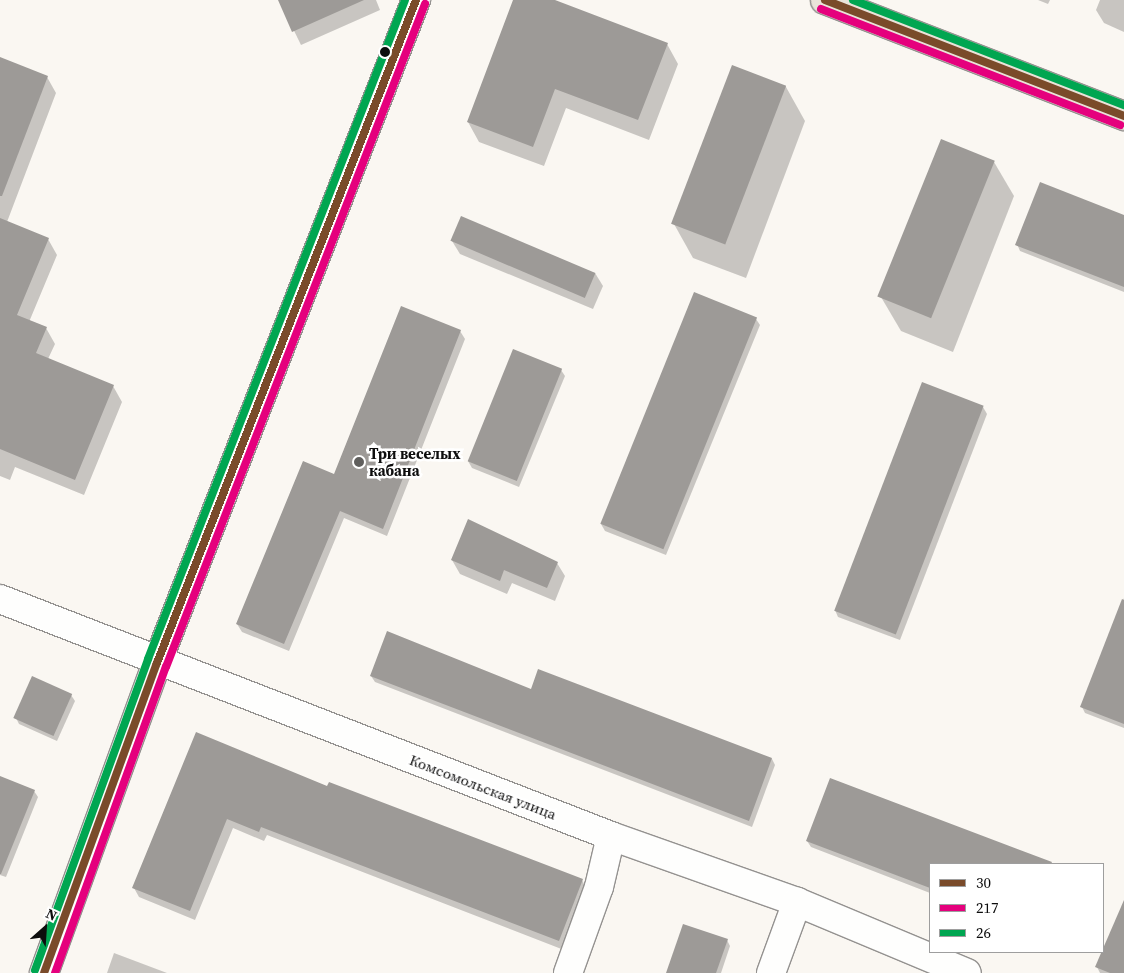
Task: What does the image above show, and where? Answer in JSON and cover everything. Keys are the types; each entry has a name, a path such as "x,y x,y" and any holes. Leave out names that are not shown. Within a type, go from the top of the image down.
{"main road":[{"path":"825,0 1124,116"}],"street":[{"path":"44,973 158,663 416,0"},
{"name":"Комсомольская улица","path":"0,599 158,663 612,836 797,902 967,973"},
{"path":"568,973 599,887 612,836"},
{"path":"771,973 797,902"}],"building":[{"path":"278,0 364,0 292,32"},
{"path":"513,0 555,0 668,43 638,120 555,89 533,147 467,122"},
{"path":"0,57 48,76 2,196 0,196"},
{"path":"732,65 786,86 725,244 671,224"},
{"path":"941,139 995,161 931,318 877,297"},
{"path":"1040,182 1124,215 1124,287 1015,245"},
{"path":"461,216 595,273 585,298 450,241"},
{"path":"0,218 49,238 17,315 47,327 36,353 114,385 75,480 0,449"},
{"path":"694,292 757,317 663,549 600,524"},
{"path":"401,306 461,330 383,529 340,511 284,644 236,624 303,461 334,474"},
{"path":"513,349 562,369 517,481 468,461"},
{"path":"922,382 984,406 896,634 834,611"},
{"path":"468,519 558,562 547,588 504,570 500,581 451,560"},
{"path":"1122,599 1124,600 1124,724 1080,707"},
{"path":"387,631 531,689 538,669 772,758 749,821 370,676"},
{"path":"32,676 72,694 53,736 13,718"},
{"path":"196,732 327,786 329,782 583,879 559,941 261,827 259,832 227,819 190,911 132,888"},
{"path":"0,776 35,790 1,874 0,874"},
{"path":"830,778 1052,862 929,863 929,888 806,841"},
{"path":"1124,900 1124,973 1110,973 1095,967 1101,953 1104,953 1104,946"},
{"path":"683,924 728,939 716,973 666,973"}],"transit line":[{"name":"26","path":"35,970 148,659 405,0"},
{"name":"30","path":"44,973 157,663 416,0"},
{"name":"30","path":"825,0 1124,116"},
{"name":"26","path":"853,0 1124,105"},
{"name":"217","path":"55,973 166,667 425,4"},
{"name":"217","path":"821,9 1120,125"}],"place":[{"name":"Три веселых кабана","path":"359,462"}]}
